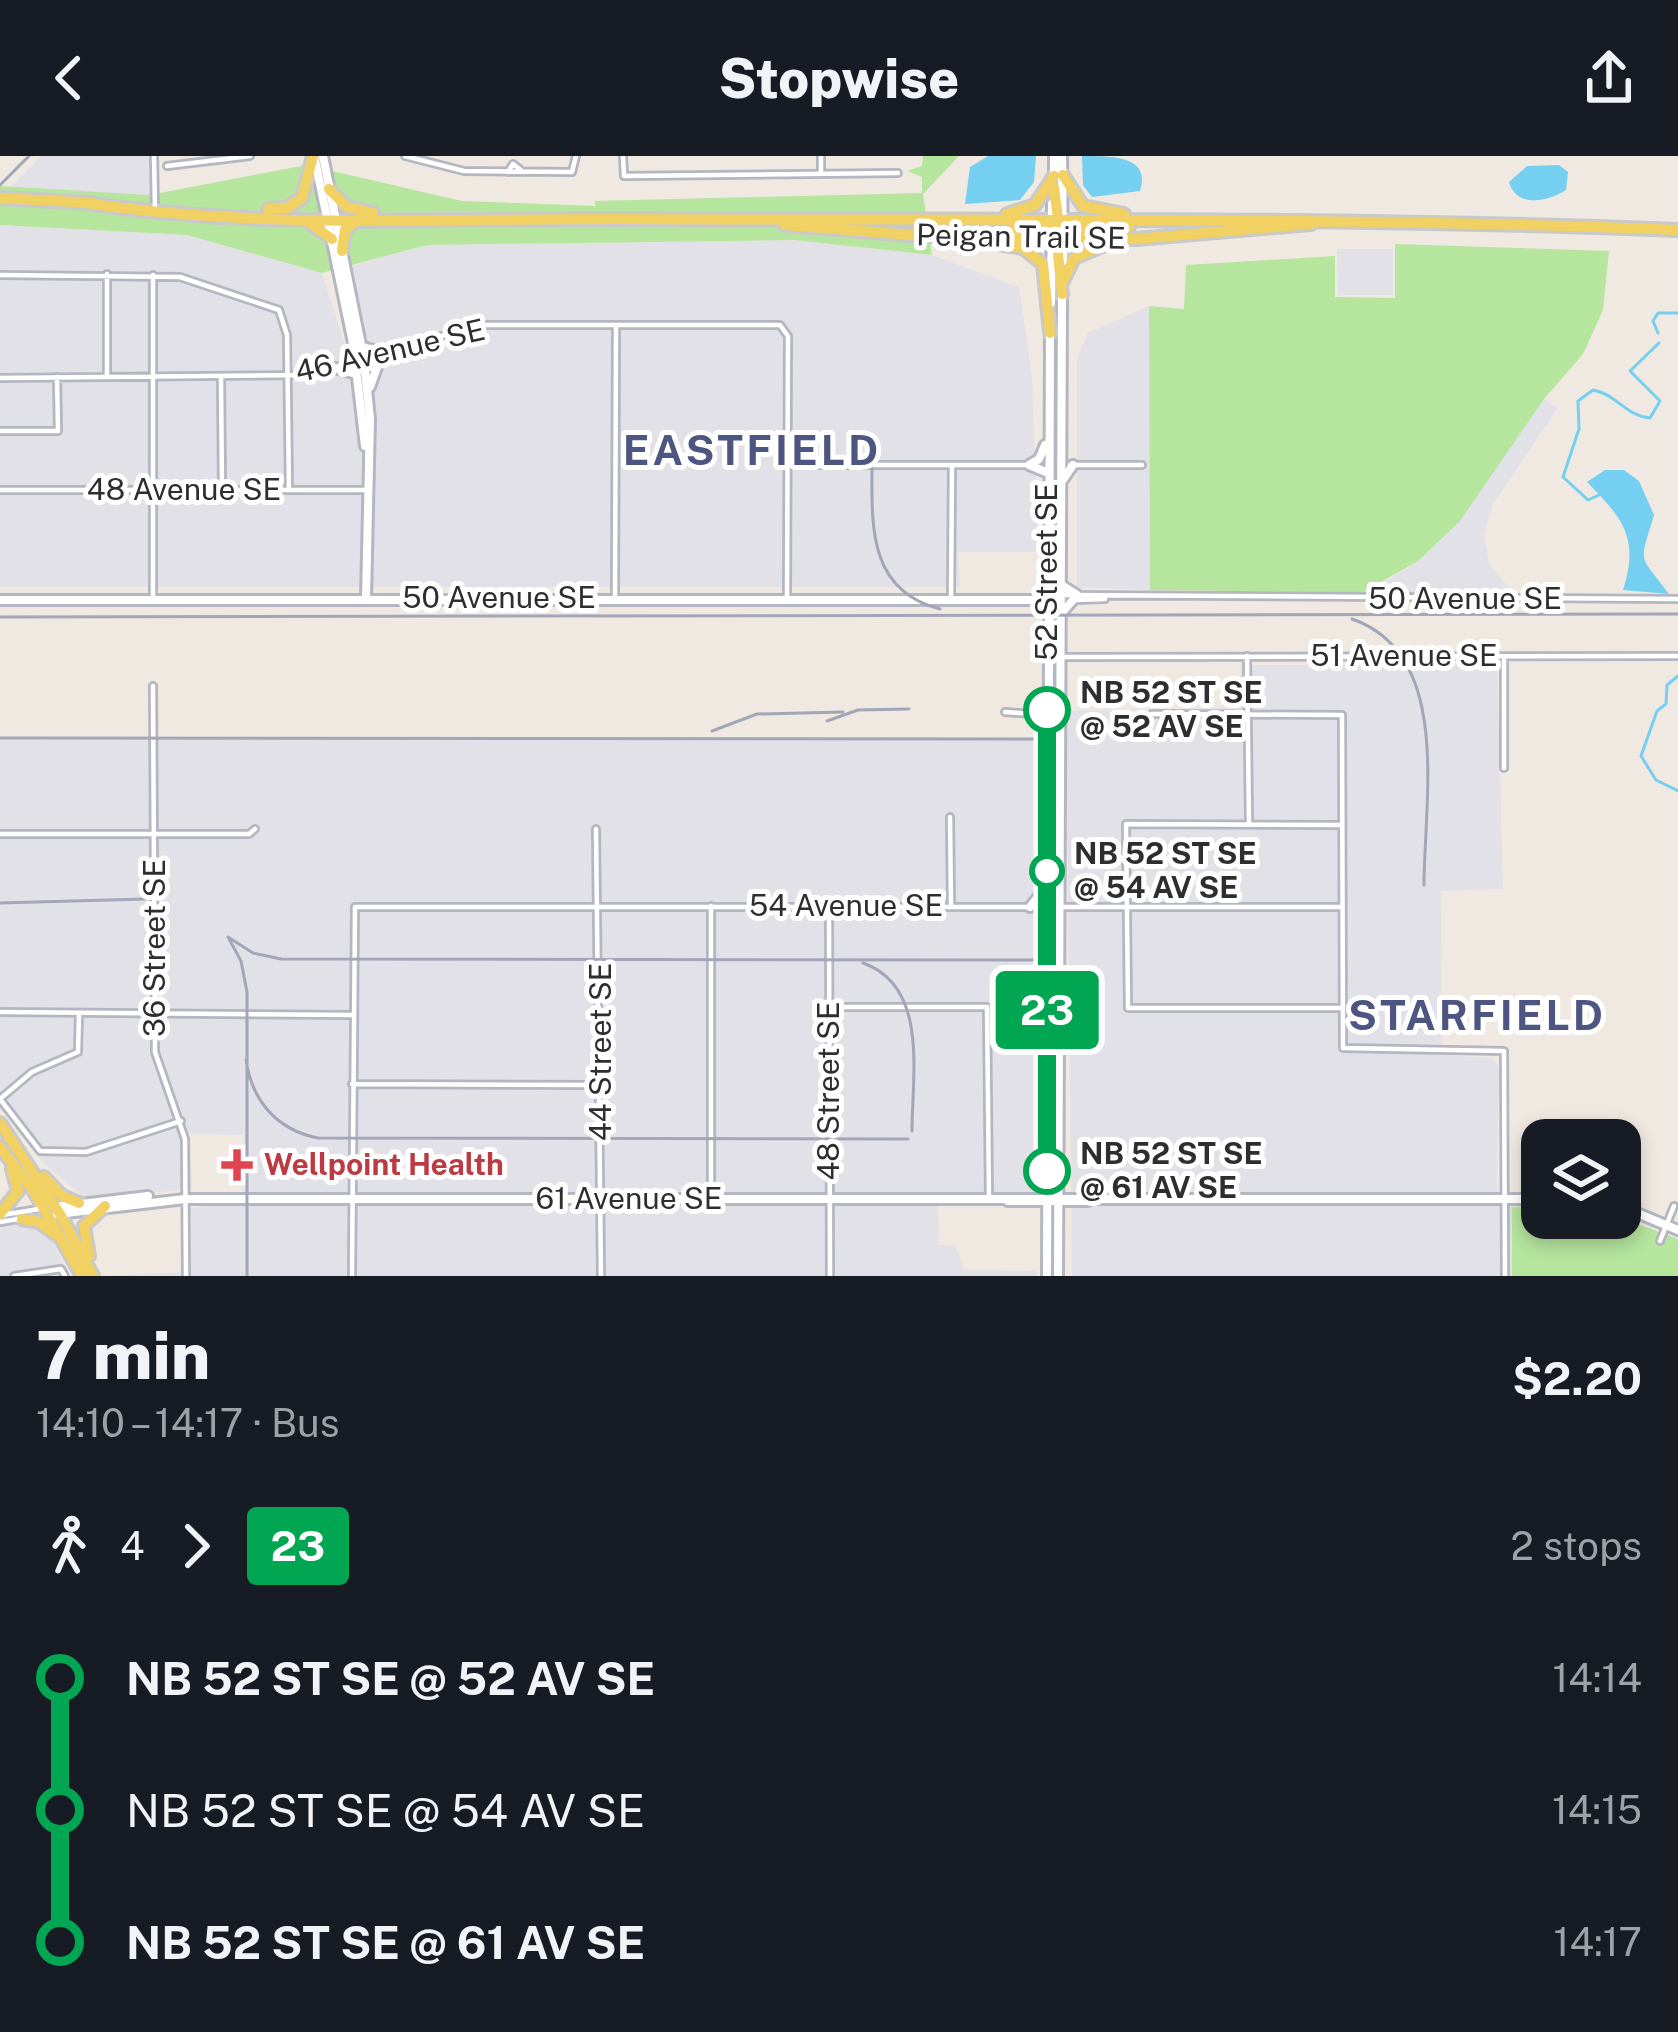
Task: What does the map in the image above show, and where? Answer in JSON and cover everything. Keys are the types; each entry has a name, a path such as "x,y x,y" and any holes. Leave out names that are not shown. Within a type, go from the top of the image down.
{"main road":[{"path":"228,209 295,204 308,189 317,156"},
{"path":"926,218 1021,212 1040,201 1057,180"},
{"path":"1057,180 1094,211 1174,220"},
{"path":"1057,180 1063,287"},
{"path":"329,189 353,209 406,218"},
{"name":"Peigan Trail SE","path":"0,198 332,219 926,218 1136,239 1314,223"},
{"name":"Peigan Trail SE","path":"155,209 228,209 270,216"},
{"path":"287,217 321,227 332,239"},
{"path":"342,251 345,230 358,219"},
{"name":"Peigan Trail SE","path":"727,220 924,236 982,236 1174,220 1493,222 1678,230"},
{"path":"1057,230 1192,221"},
{"path":"924,236 1031,251 1045,269 1050,333"},
{"path":"1063,287 1082,251 1136,239"},
{"path":"0,1123 90,1275"},
{"path":"3,1151 62,1196 79,1203"},
{"path":"0,1217 18,1191 3,1151"},
{"path":"90,1275 84,1226 105,1206"},
{"path":"52,1211 67,1247"},
{"path":"22,1219 39,1222 90,1275"}],"street":[{"path":"154,156 155,209"},
{"path":"166,166 250,156"},
{"path":"317,156 329,189 332,239 357,345"},
{"path":"317,156 342,251 368,406"},
{"path":"405,156 464,170 508,172 572,172 575,156"},
{"path":"464,156 464,170"},
{"path":"623,156 624,176 898,172"},
{"path":"821,156 821,173"},
{"path":"1057,180 1058,156"},
{"name":"52 Street SE","path":"1057,230 1047,438 1046,691 1053,716 1047,1178 1058,1222 1058,1276"},
{"path":"107,274 107,377"},
{"path":"0,275 153,275 208,284 279,310 287,335 289,490"},
{"path":"153,275 153,598"},
{"name":"52 Street SE","path":"1047,1276 1052,1200 1058,1184 1058,924 1047,885 1058,658 1063,287"},
{"path":"615,598 616,325"},
{"name":"46 Avenue SE","path":"0,378 287,376 340,367 461,327 780,325 788,335 788,465"},
{"path":"357,345 382,353 372,371 368,406 368,598"},
{"path":"357,345 340,367 358,376"},
{"path":"360,361 368,490"},
{"path":"0,431 58,430 57,377"},
{"path":"221,377 222,490"},
{"path":"1030,465 1039,459 1047,438"},
{"path":"787,598 788,465 1030,465 1047,469 1142,465"},
{"path":"1058,491 1073,465"},
{"path":"951,598 952,466"},
{"name":"48 Avenue SE","path":"0,490 368,490"},
{"path":"1033,595 1046,572"},
{"path":"353,598 368,582"},
{"path":"368,582 392,598"},
{"path":"1058,582 1075,598 1058,622"},
{"name":"50 Avenue SE","path":"999,597 1678,599"},
{"name":"50 Avenue SE","path":"0,600 1046,598"},
{"path":"1247,656 1249,823"},
{"path":"1504,656 1504,768"},
{"name":"51 Avenue SE","path":"1058,658 1678,656"},
{"name":"36 Street SE","path":"153,686 154,1014 158,1072 181,1120 186,1276"},
{"path":"1033,716 1046,691"},
{"path":"1005,712 1053,716"},
{"path":"1152,713 1342,715 1343,1048 1504,1051 1505,1276"},
{"path":"950,818 951,905"},
{"path":"1341,824 1126,824 1128,1008 1341,1008"},
{"path":"0,834 249,834 254,829"},
{"name":"44 Street SE","path":"596,829 601,906 601,1276"},
{"path":"1030,907 1047,885"},
{"path":"711,906 711,1199"},
{"name":"48 Street SE","path":"829,906 830,1276"},
{"name":"54 Avenue SE","path":"352,1015 353,909 1340,907"},
{"path":"1058,924 1070,908"},
{"path":"830,1007 987,1006 989,1200"},
{"path":"0,1012 352,1015 352,1276"},
{"path":"79,1014 78,1052 32,1072 0,1099 40,1150 86,1151 181,1120"},
{"path":"352,1084 600,1084"},
{"path":"1035,1196 1047,1178"},
{"path":"1058,1184 1071,1200 1058,1222"},
{"name":"61 Avenue SE","path":"0,1217 22,1219 79,1203 136,1196 1521,1199"},
{"name":"61 Avenue SE","path":"1000,1200 1035,1196 1052,1200"},
{"name":"61 Avenue SE","path":"0,1217 185,1198"},
{"path":"1660,1241 1674,1206"},
{"path":"1641,1215 1678,1230"},
{"path":"14,1276 63,1272"}],"shaded area":[{"path":"41,156 150,156 150,195 10,187"},
{"path":"0,225 187,235 322,273 346,350 375,380 352,266 427,245 794,240 932,255 1019,287 1032,377 1038,552 958,552 960,587 0,587"},
{"path":"1337,249 1393,249 1393,295 1338,295"},
{"path":"1149,306 1150,590 1077,587 1077,359 1088,333"},
{"path":"1544,399 1558,408 1493,504 1484,533 1489,564 1514,594 1363,594 1411,566 1453,528"},
{"path":"1241,665 1497,665 1503,889 1441,891 1442,1055 1492,1058 1499,1067 1497,1191 1512,1207 1512,1276 1072,1276 1066,711 1240,708"},
{"path":"1039,738 1034,1192 244,1194 244,1135 189,1134 192,1189 87,1199 45,1165 0,1109 0,740"},
{"path":"205,1206 938,1206 939,1245 956,1246 964,1270 1037,1271 1037,1276 103,1276 183,1272 182,1210"},
{"path":"35,1224 50,1237 70,1276 0,1276 0,1225"}],"green space":[{"path":"923,156 959,156 923,194 932,255 794,240 427,245 322,273 187,235 0,225 0,186 150,195 306,165 462,201 596,206 594,201 922,193 922,177 907,171 922,166"},
{"path":"1395,244 1609,251 1603,310 1583,354 1544,399 1460,521 1418,561 1363,592 1150,590 1149,306 1184,309 1186,265 1335,256 1335,297 1395,298"},
{"path":"1512,1207 1521,1207 1521,1239 1641,1239 1641,1225 1678,1239 1678,1276 1512,1276"}],"water":[{"path":"988,156 1036,156 1034,182 1020,200 965,204 970,167"},
{"path":"1082,156 1127,160 1140,171 1140,191 1092,197 1083,185"},
{"path":"1559,165 1568,172 1566,190 1550,197 1525,199 1509,182 1527,166"},
{"path":"1605,470 1624,470 1639,481 1654,515 1644,558 1669,594 1623,590 1629,556 1624,530 1587,482"}],"waterway":[{"path":"1658,333 1653,321 1658,313 1678,313"},
{"path":"1599,495 1588,500 1563,477 1579,429 1578,401 1593,390 1650,418 1660,401 1630,371 1659,343"},
{"path":"1678,676 1667,685 1666,704 1657,711 1641,756 1656,780 1678,791"}],"railway":[{"path":"0,185 29,156"},
{"path":"872,460 874,529 886,570 916,600 940,609"},
{"path":"0,617 1678,614"},
{"path":"1352,619 1384,637 1406,663 1419,696 1428,773 1424,885"},
{"path":"827,721 858,710 909,709"},
{"path":"712,731 757,714 843,712"},
{"path":"0,738 1036,739"},
{"path":"0,903 145,899"},
{"path":"228,937 253,953 281,959 1039,960"},
{"path":"228,937 241,961 247,992 247,1276"},
{"path":"863,963 884,975 908,1011 914,1059 912,1131"},
{"path":"246,1060 254,1088 269,1111 290,1128 318,1138 908,1139"}],"bus line":[{"name":"23","path":"1047,710 1047,1171"}],"place":[{"name":"NB 52 ST SE @ 52 AV SE","path":"1047,710"},
{"name":"NB 52 ST SE @ 54 AV SE","path":"1047,871"},
{"name":"Wellpoint Health","path":"237,1165"},
{"name":"NB 52 ST SE @ 61 AV SE","path":"1047,1171"}],"district":[{"name":"EASTFIELD","path":"752,450"},
{"name":"STARFIELD","path":"1477,1015"}]}
